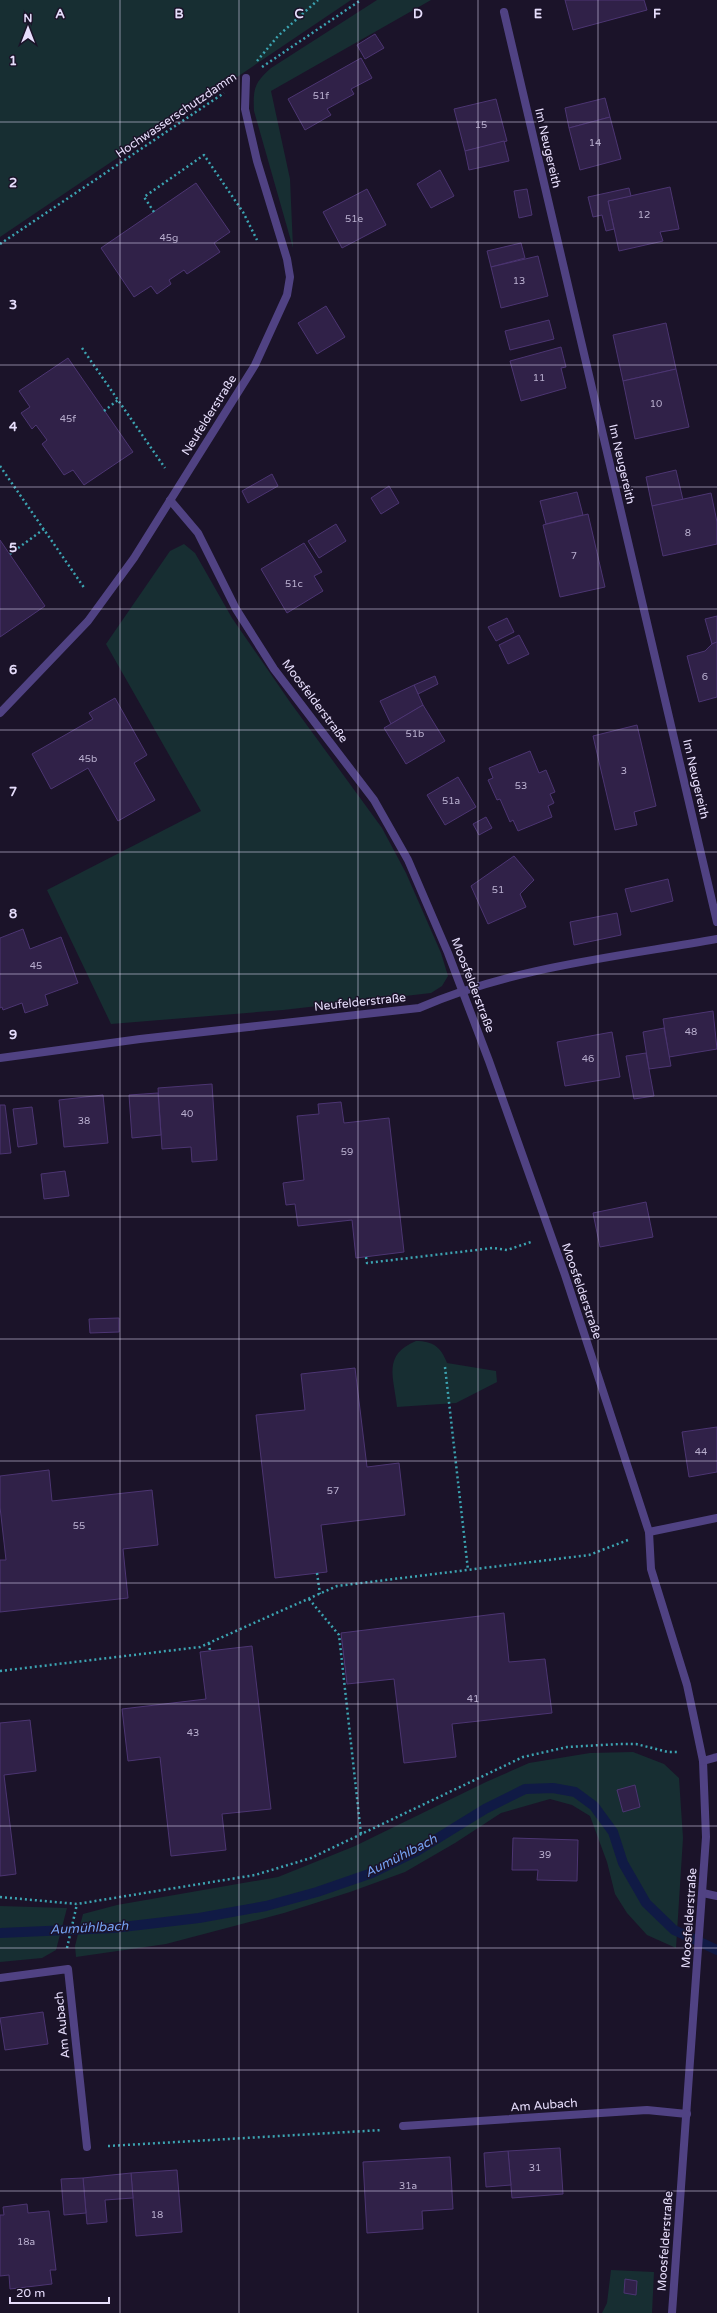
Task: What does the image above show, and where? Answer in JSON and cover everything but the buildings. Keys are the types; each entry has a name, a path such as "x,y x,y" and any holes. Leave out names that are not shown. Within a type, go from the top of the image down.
{"street":[{"name":"Im Neugereith","path":"504,12 717,922"},
{"name":"Neufelderstraße","path":"0,713 88,621 134,558 255,365 289,287 290,277 284,250 257,160 245,109 246,78"},
{"name":"Moosfelderstraße","path":"170,500 198,533 236,610 274,669 374,800 408,860 462,991 551,1235 649,1532 651,1569 687,1685 701,1752 706,1837 672,2313"},
{"name":"Neufelderstraße","path":"0,1058 140,1039 419,1008 462,991 527,972 717,939"},
{"path":"649,1532 717,1518"},
{"path":"702,1761 717,1757"},
{"path":"702,1893 717,1896"},
{"name":"Am Aubach","path":"0,1978 68,1969 88,2147"},
{"name":"Am Aubach","path":"403,2126 647,2110 687,2114"}],"path":[{"path":"246,78 252,68 278,36 318,0"},
{"name":"Hochwasserschutzdamm","path":"0,244 361,0"},
{"path":"154,212 144,197 204,155 243,212 259,246"},
{"path":"82,348 178,487"},
{"path":"104,410 118,400"},
{"path":"0,466 98,607"},
{"path":"10,554 44,529"},
{"path":"366,1257 367,1263 493,1248 507,1250 551,1235"},
{"path":"445,1367 468,1570"},
{"path":"0,1670 200,1647 337,1586 589,1555 649,1532"},
{"path":"317,1573 320,1594"},
{"path":"309,1599 339,1635 345,1674 361,1834"},
{"path":"209,1643 210,1651"},
{"path":"0,1897 77,1904 255,1875 311,1858 523,1757 567,1747 636,1744 668,1752 701,1752"},
{"path":"67,1948 77,1904"},
{"path":"88,2147 381,2131 403,2126"}],"green space":[{"path":"0,0 351,0 0,237"},
{"path":"377,0 431,0 271,91 290,179 293,248 254,111 254,92 258,82 271,68"},
{"path":"184,544 195,553 232,618 290,702 382,828 406,873 441,953 448,976 442,986 431,993 283,1010 111,1024 47,890 201,811 106,644 170,551"},
{"path":"416,1341 427,1342 436,1346 445,1357 447,1363 496,1371 497,1382 456,1403 397,1407 393,1377 394,1360 398,1353"},
{"path":"633,1752 664,1764 679,1778 683,1838 676,1948 647,1935 627,1913 615,1894 607,1862 590,1816 572,1805 550,1799 501,1813 455,1843 405,1872 350,1892 284,1913 166,1944 76,1957 75,1946 83,1914 117,1905 278,1877 355,1846 486,1782 529,1763 590,1753"},
{"path":"0,1906 67,1908 56,1950 42,1958 0,1962"},
{"path":"611,2270 654,2272 652,2313 602,2313 607,2303"}],"waterway":[{"name":"Aumühlbach","path":"0,1933 114,1928 199,1918 266,1906 317,1892 372,1873 417,1851 485,1809 525,1789 553,1788 575,1792 594,1806 613,1832 623,1863 646,1903 674,1930 717,1950"}]}
